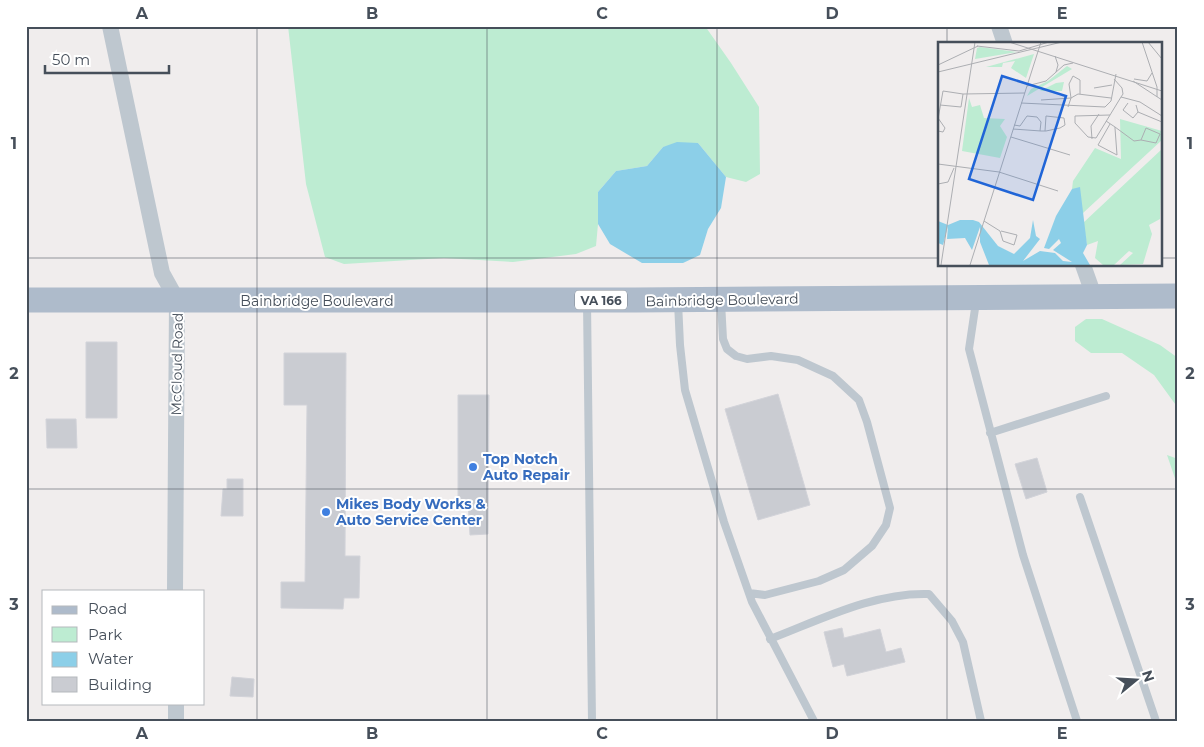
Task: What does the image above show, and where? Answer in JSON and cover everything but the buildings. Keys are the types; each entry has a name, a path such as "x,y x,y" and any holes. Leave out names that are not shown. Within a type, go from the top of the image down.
{"main road":[{"name":"Bainbridge Boulevard","path":"26,300 721,300 1094,296 1177,297"}],"street":[{"name":"McCloud Road","path":"110,26 160,265 162,273 177,300 175,590"},
{"path":"999,26 1004,42"},
{"path":"1083,266 1094,296"},
{"path":"176,704 176,721"}],"lane":[{"path":"977,297 969,349 1023,555 1077,721"},
{"path":"587,300 592,721"},
{"path":"678,300 685,390 724,522 749,593 770,639 814,721"},
{"path":"721,300 723,339 727,348 736,356 748,359 771,356 798,360 833,376 859,400 867,422 890,508 886,525 872,546 844,570 818,581 765,595 749,593"},
{"path":"990,433 1106,396"},
{"path":"1080,497 1156,721"},
{"path":"770,639 862,604 910,594 929,594 952,621 964,642 981,721"}],"green space":[{"path":"288,26 705,26 759,107 760,174 746,182 726,177 698,143 663,147 647,166 616,171 598,192 596,246 576,254 513,262 444,258 344,264 325,257 306,184"},
{"path":"1086,319 1102,319 1160,345 1178,358 1178,408 1154,375 1122,353 1091,353 1075,341 1075,327"},
{"path":"1167,455 1178,459 1178,487"}],"water":[{"path":"677,142 698,143 726,177 721,208 708,229 700,255 683,263 642,263 610,244 598,224 598,192 616,171 647,166 663,147"}],"place":[{"name":"Top Notch Auto Repair","path":"473,467"},
{"name":"Mikes Body Works & Auto Service Center","path":"326,512"}]}
